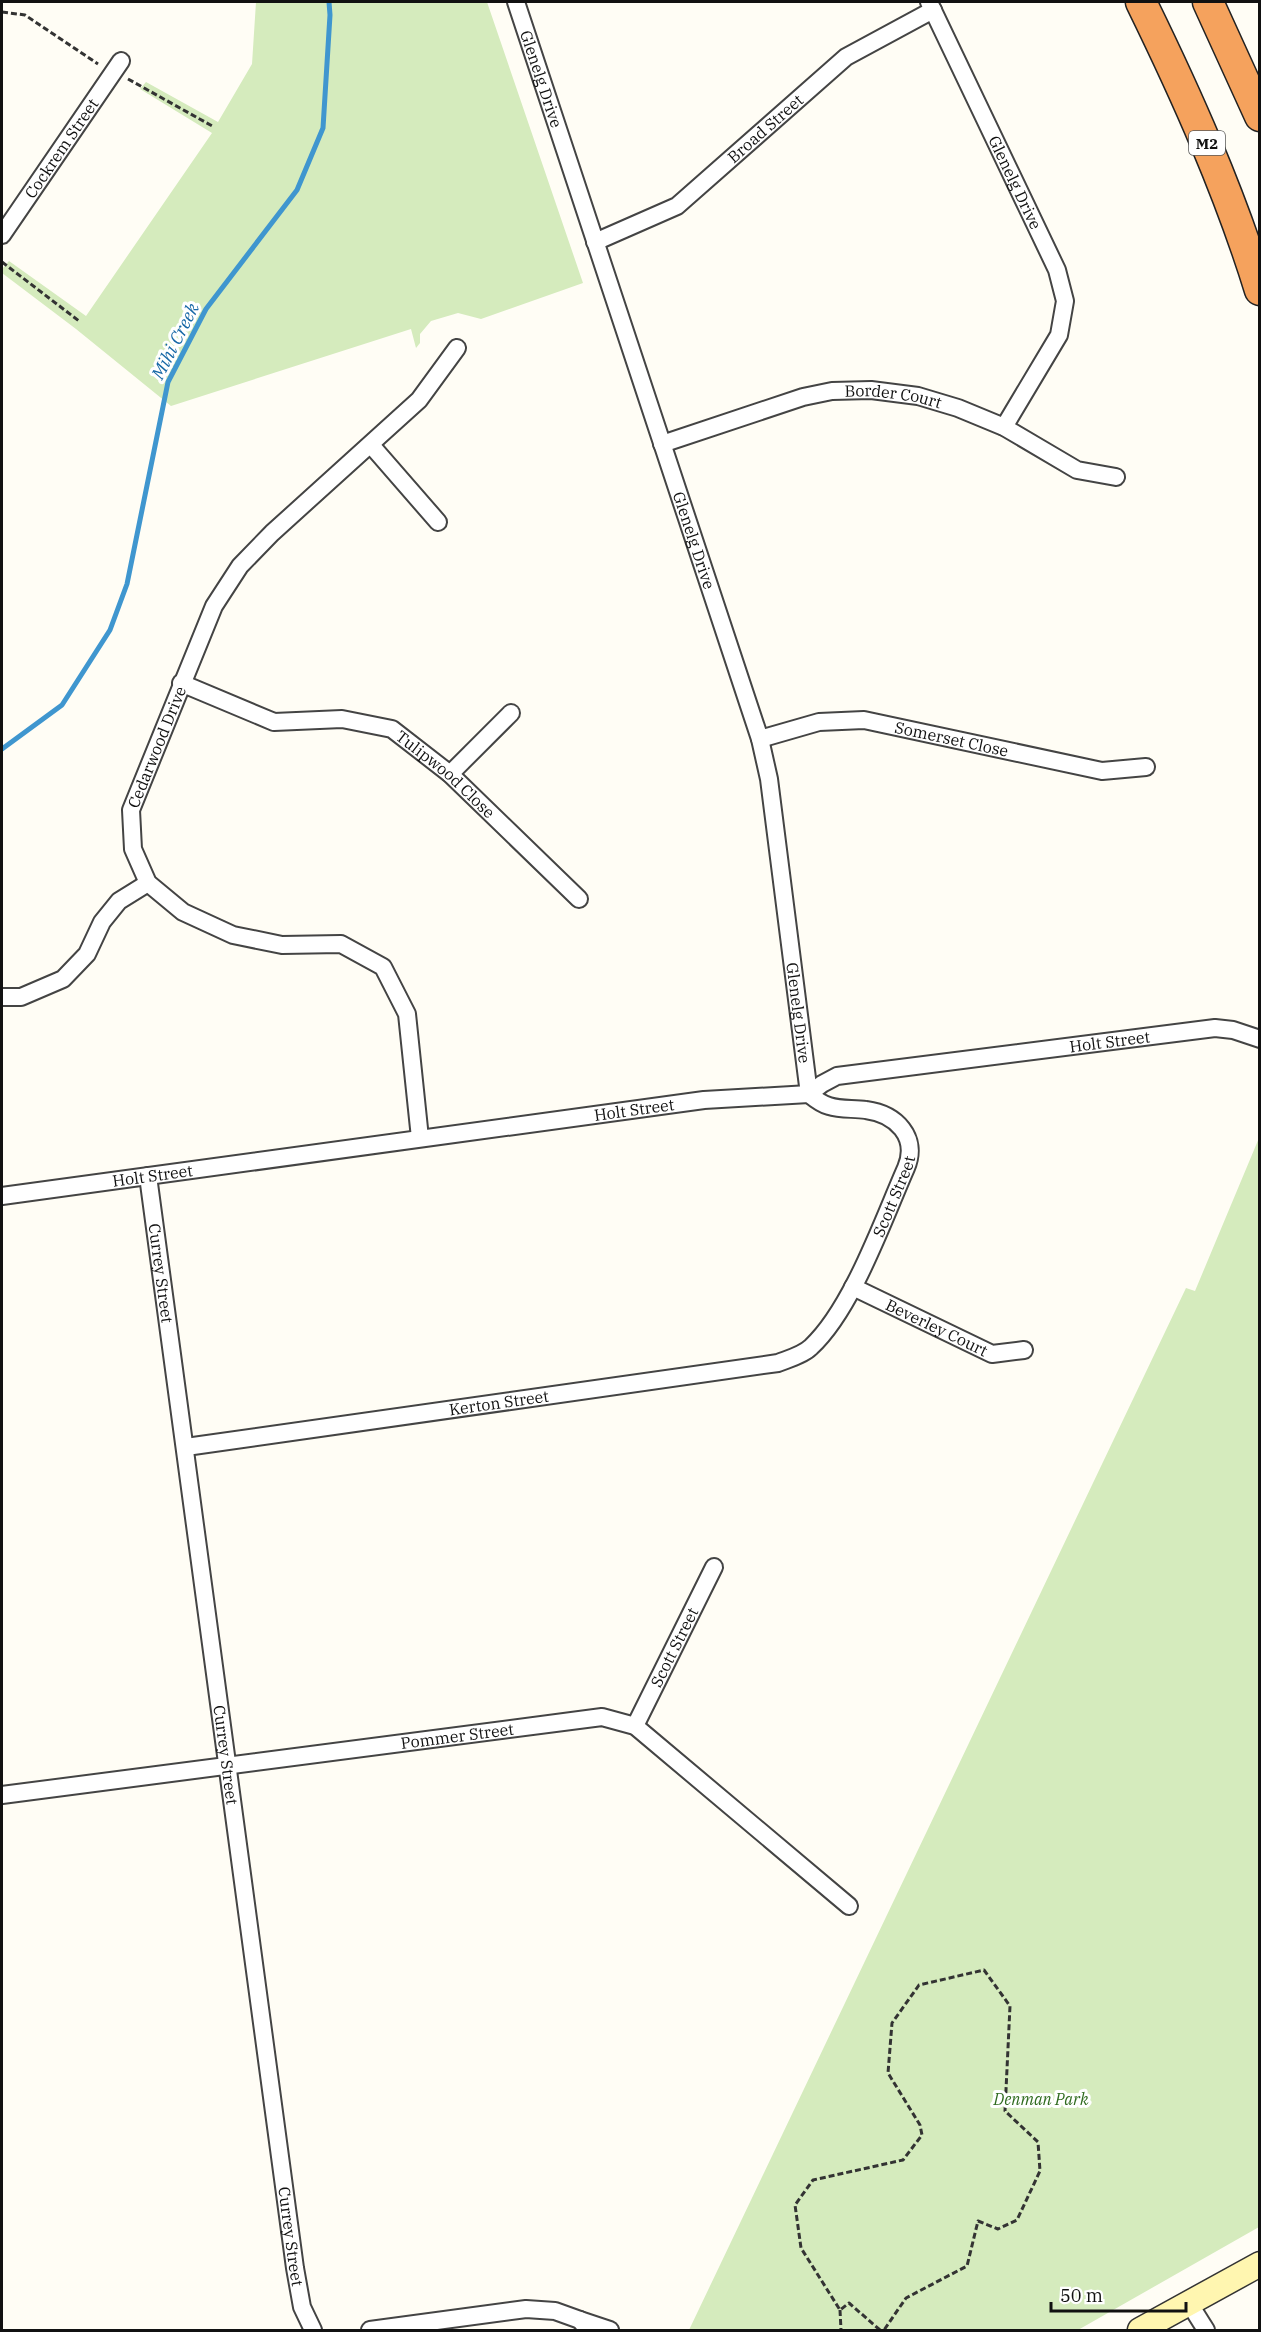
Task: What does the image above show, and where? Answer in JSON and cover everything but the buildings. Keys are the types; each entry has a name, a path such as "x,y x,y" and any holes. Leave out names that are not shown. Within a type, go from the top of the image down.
{"highway":[{"name":"M2","path":"1142,2 1222,179 1260,290"},
{"path":"1208,2 1260,116"}],"main road":[{"path":"1140,2331 1260,2264"}],"street":[{"name":"Glenelg Drive","path":"516,2 760,739 769,779 809,1094"},
{"name":"Glenelg Drive","path":"931,6 1057,270 1065,301 1059,335 1004,427"},
{"name":"Broad Street","path":"595,242 677,206 846,57 931,6"},
{"name":"Cockrem Street","path":"2,235 121,62"},
{"name":"Cedarwood Drive","path":"420,1138 407,1014 383,966 341,944 282,945 233,935 183,912 147,883 133,849 131,810 214,606 240,566 272,533 419,400 457,348"},
{"name":"Border Court","path":"662,444 803,397 832,391 871,390 918,396 958,408 1004,427 1077,470 1116,477"},
{"path":"370,445 438,522"},
{"name":"Tulipwood Close","path":"181,683 274,722 342,719 392,729 450,774 579,898"},
{"path":"450,774 511,712"},
{"name":"Somerset Close","path":"760,739 819,722 864,720 1102,771 1146,767"},
{"path":"2,997 21,997 63,979 87,954 102,922 119,901 147,883"},
{"name":"Holt Street","path":"2,1196 704,1100 809,1094 837,1076 1207,1029 1226,1029 1260,1039"},
{"name":"Scott Street","path":"809,1094 829,1106 868,1110 886,1116 902,1127 909,1144 908,1164 853,1287 830,1325 809,1349"},
{"name":"Currey Street","path":"148,1176 295,2268 302,2307 313,2331"},
{"name":"Beverley Court","path":"853,1287 992,1353 1024,1350"},
{"name":"Kerton Street","path":"186,1447 778,1363 809,1349"},
{"name":"Scott Street","path":"635,1726 714,1566"},
{"name":"Pommer Street","path":"2,1795 602,1717 635,1726 849,1906"},
{"path":"1189,2303 1206,2331"},
{"path":"370,2331 526,2309 555,2311 584,2325 610,2331"}],"path":[{"path":"2,262 79,321"},
{"path":"840,2310 849,2303 882,2331 906,2298 967,2266 978,2221 998,2229 1017,2220 1040,2171 1038,2142 1005,2111 1010,2006 984,1970 919,1985 892,2023 888,2073 920,2125 922,2135 910,2153 903,2160 813,2180 795,2205 801,2248 840,2310 841,2331"}],"green space":[{"path":"256,2 487,2 583,283 481,319 458,313 431,321 420,334 420,343 416,348 411,329 171,406 2,273 2,269 9,261 86,316 212,133 140,89 146,82 218,122 252,64"},
{"name":"Denman Park","path":"1259,1138 1259,2227 1078,2330 689,2330 1186,1288 1195,1291"}],"waterway":[{"name":"Mihi Creek","path":"2,749 62,705 110,630 127,584 168,382 206,309 297,190 323,128 329,2"}]}
